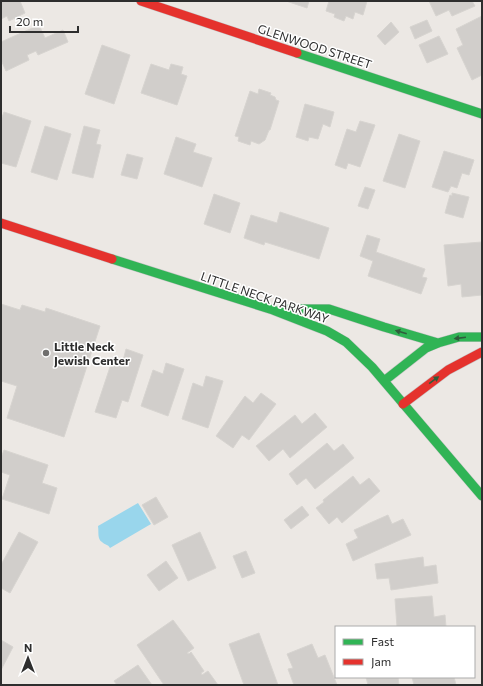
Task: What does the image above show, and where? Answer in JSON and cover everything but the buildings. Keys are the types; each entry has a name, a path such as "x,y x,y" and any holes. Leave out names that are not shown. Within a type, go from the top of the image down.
{"main road":[{"name":"GLENWOOD STREET","path":"141,1 482,114"},
{"name":"LITTLE NECK PARKWAY","path":"1,223 273,310 327,331 346,342 372,367 482,496"},
{"path":"273,310 329,309 438,343"},
{"path":"384,381 426,348 459,337 482,337"},
{"path":"403,404 448,370 482,352"}],"water":[{"path":"138,503 151,524 110,548 100,541 98,526"}],"traffic: fast":[{"path":"297,53 482,114"},
{"path":"112,259 273,310 327,331 346,342 372,367 482,496"},
{"path":"284,309 329,309 438,343"},
{"path":"384,381 426,348 459,337 482,337"}],"traffic: jam":[{"path":"141,1 297,53"},
{"path":"1,223 112,259"},
{"path":"403,404 448,370 482,352"}],"place":[{"name":"Little Neck Jewish Center","path":"46,353"}]}
